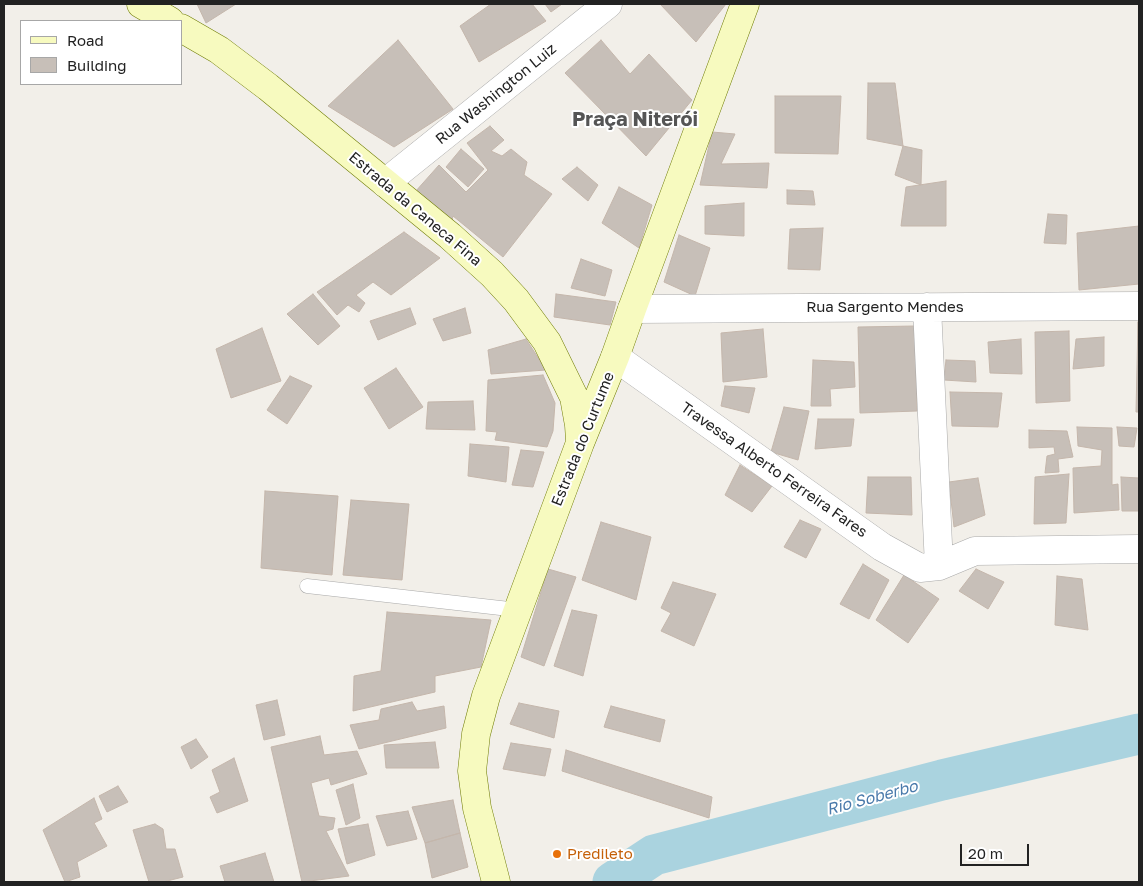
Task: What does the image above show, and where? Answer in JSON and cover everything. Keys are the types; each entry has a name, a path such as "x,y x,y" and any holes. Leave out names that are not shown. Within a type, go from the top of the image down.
{"street":[{"name":"Rua Washington Luiz","path":"385,184 608,4"},
{"name":"Estrada do Curtume","path":"496,882 477,808 472,772 476,734 486,696 580,443 615,357 745,4"},
{"name":"Estrada da Caneca Fina","path":"182,29 218,50 268,87 450,236 492,274 516,300 547,342 574,397 580,443"},
{"name":"Rua Sargento Mendes","path":"632,309 1139,306"},
{"path":"927,307 939,566 975,551 1139,549"},
{"name":"Travessa Alberto Ferreira Fares","path":"615,357 882,547 920,568 939,566"},
{"path":"574,397 591,400 601,394"}],"lane":[{"path":"307,586 518,610"}],"building":[{"path":"197,4 236,4 206,23"},
{"path":"491,4 532,4 546,21 479,62 460,26"},
{"path":"545,4 562,4 551,12"},
{"path":"660,4 726,4 696,42"},
{"path":"398,40 453,109 394,147 328,106"},
{"path":"601,40 630,74 649,54 692,100 646,156 565,73"},
{"path":"868,83 895,83 903,146 867,139"},
{"path":"775,96 841,96 838,154 775,153"},
{"path":"490,126 504,140 491,151 502,156 511,149 527,162 524,175 552,194 503,257 453,216 451,225 415,192 439,165 466,192 488,170 467,143"},
{"path":"712,132 735,134 721,164 769,163 767,188 700,185"},
{"path":"903,146 922,150 921,185 895,175"},
{"path":"461,149 484,169 468,187 446,167"},
{"path":"577,167 598,185 588,201 562,179"},
{"path":"946,181 946,226 901,226 906,187"},
{"path":"619,187 652,205 639,248 602,223"},
{"path":"787,190 813,191 815,205 787,204"},
{"path":"744,203 744,236 705,234 705,206"},
{"path":"1048,214 1067,215 1066,244 1044,243"},
{"path":"1139,226 1139,284 1079,290 1077,233"},
{"path":"823,228 820,270 788,269 790,229"},
{"path":"404,232 440,258 391,295 373,282 356,295 365,303 359,312 348,305 337,315 317,292"},
{"path":"679,235 710,248 695,296 664,282"},
{"path":"581,259 612,270 605,296 571,288"},
{"path":"313,294 340,326 318,345 287,314"},
{"path":"556,294 616,302 610,325 554,317"},
{"path":"410,308 416,324 378,340 370,321"},
{"path":"465,308 471,333 443,341 433,319"},
{"path":"1138,322 1139,412 1136,412"},
{"path":"915,326 917,411 860,413 858,327"},
{"path":"262,328 281,381 231,398 216,349"},
{"path":"763,329 767,377 723,382 721,333"},
{"path":"1069,331 1070,401 1036,403 1035,332"},
{"path":"1104,337 1104,366 1073,369 1076,339"},
{"path":"526,339 546,370 491,374 488,350"},
{"path":"1021,339 1022,374 990,373 988,342"},
{"path":"813,360 854,362 855,387 830,389 831,406 811,406"},
{"path":"946,360 975,361 976,382 944,380"},
{"path":"396,368 423,407 389,429 364,388"},
{"path":"543,375 555,403 553,431 547,447 495,440 497,432 486,431 488,380"},
{"path":"290,376 312,386 287,424 267,410"},
{"path":"725,386 755,388 749,413 721,406"},
{"path":"950,392 1002,393 998,427 952,426"},
{"path":"473,401 475,430 426,429 428,402"},
{"path":"784,407 809,411 798,460 771,452"},
{"path":"818,419 854,419 851,446 815,449"},
{"path":"1077,427 1112,428 1112,485 1118,484 1119,510 1074,513 1073,468 1101,466 1102,450 1078,446"},
{"path":"1117,427 1137,428 1134,447 1119,446"},
{"path":"1029,430 1067,431 1073,457 1058,459 1059,472 1045,473 1047,456 1055,454 1054,447 1029,448"},
{"path":"470,444 509,447 506,482 468,476"},
{"path":"521,450 544,452 533,487 512,485"},
{"path":"740,465 772,486 752,512 725,495"},
{"path":"1069,474 1066,523 1034,524 1035,477"},
{"path":"868,477 911,477 912,515 866,513"},
{"path":"1121,477 1139,478 1139,511 1122,511"},
{"path":"978,478 985,515 954,527 949,482"},
{"path":"265,491 338,496 332,575 261,568"},
{"path":"351,500 409,504 402,580 343,575"},
{"path":"800,520 821,529 806,558 784,547"},
{"path":"601,522 651,537 636,600 582,580"},
{"path":"863,564 889,580 869,619 840,604"},
{"path":"548,569 576,577 544,666 521,657"},
{"path":"976,569 1004,582 988,609 959,591"},
{"path":"904,575 939,599 908,643 876,620"},
{"path":"1057,576 1082,579 1088,630 1055,625"},
{"path":"673,582 716,594 694,646 661,631 671,613 661,608"},
{"path":"572,610 597,615 583,676 554,666"},
{"path":"387,612 491,620 481,667 435,676 435,692 353,711 354,676 381,671"},
{"path":"277,700 285,735 264,740 256,705"},
{"path":"412,702 417,711 444,706 446,728 359,749 350,725 379,720 381,709"},
{"path":"519,703 559,711 554,738 510,724"},
{"path":"611,706 665,720 660,742 604,727"},
{"path":"320,736 324,755 357,751 367,774 331,785 329,778 311,783 319,816 335,818 333,829 326,831 349,876 302,882 271,747"},
{"path":"196,739 208,757 191,769 181,747"},
{"path":"435,742 439,768 386,768 384,745"},
{"path":"511,743 551,749 545,776 503,769"},
{"path":"566,750 712,797 709,818 562,771"},
{"path":"234,758 248,801 217,813 210,797 220,792 212,770"},
{"path":"353,784 360,818 346,825 336,790"},
{"path":"118,786 128,802 107,812 99,796"},
{"path":"94,798 102,819 94,823 107,846 77,862 80,877 65,882 43,830"},
{"path":"453,800 460,833 425,843 412,807"},
{"path":"408,811 417,839 387,846 376,816"},
{"path":"155,824 163,829 166,849 175,849 183,877 163,882 149,882 133,830"},
{"path":"368,824 375,855 347,864 338,829"},
{"path":"460,833 468,867 432,878 425,843"},
{"path":"265,853 274,882 225,882 220,866"}],"waterway":[{"name":"Rio Soberbo","path":"613,882 654,855 942,780 1139,734"}],"place":[{"name":"Predileto","path":"557,854"}],"district":[{"name":"Praça Niterói","path":"635,120"}]}
